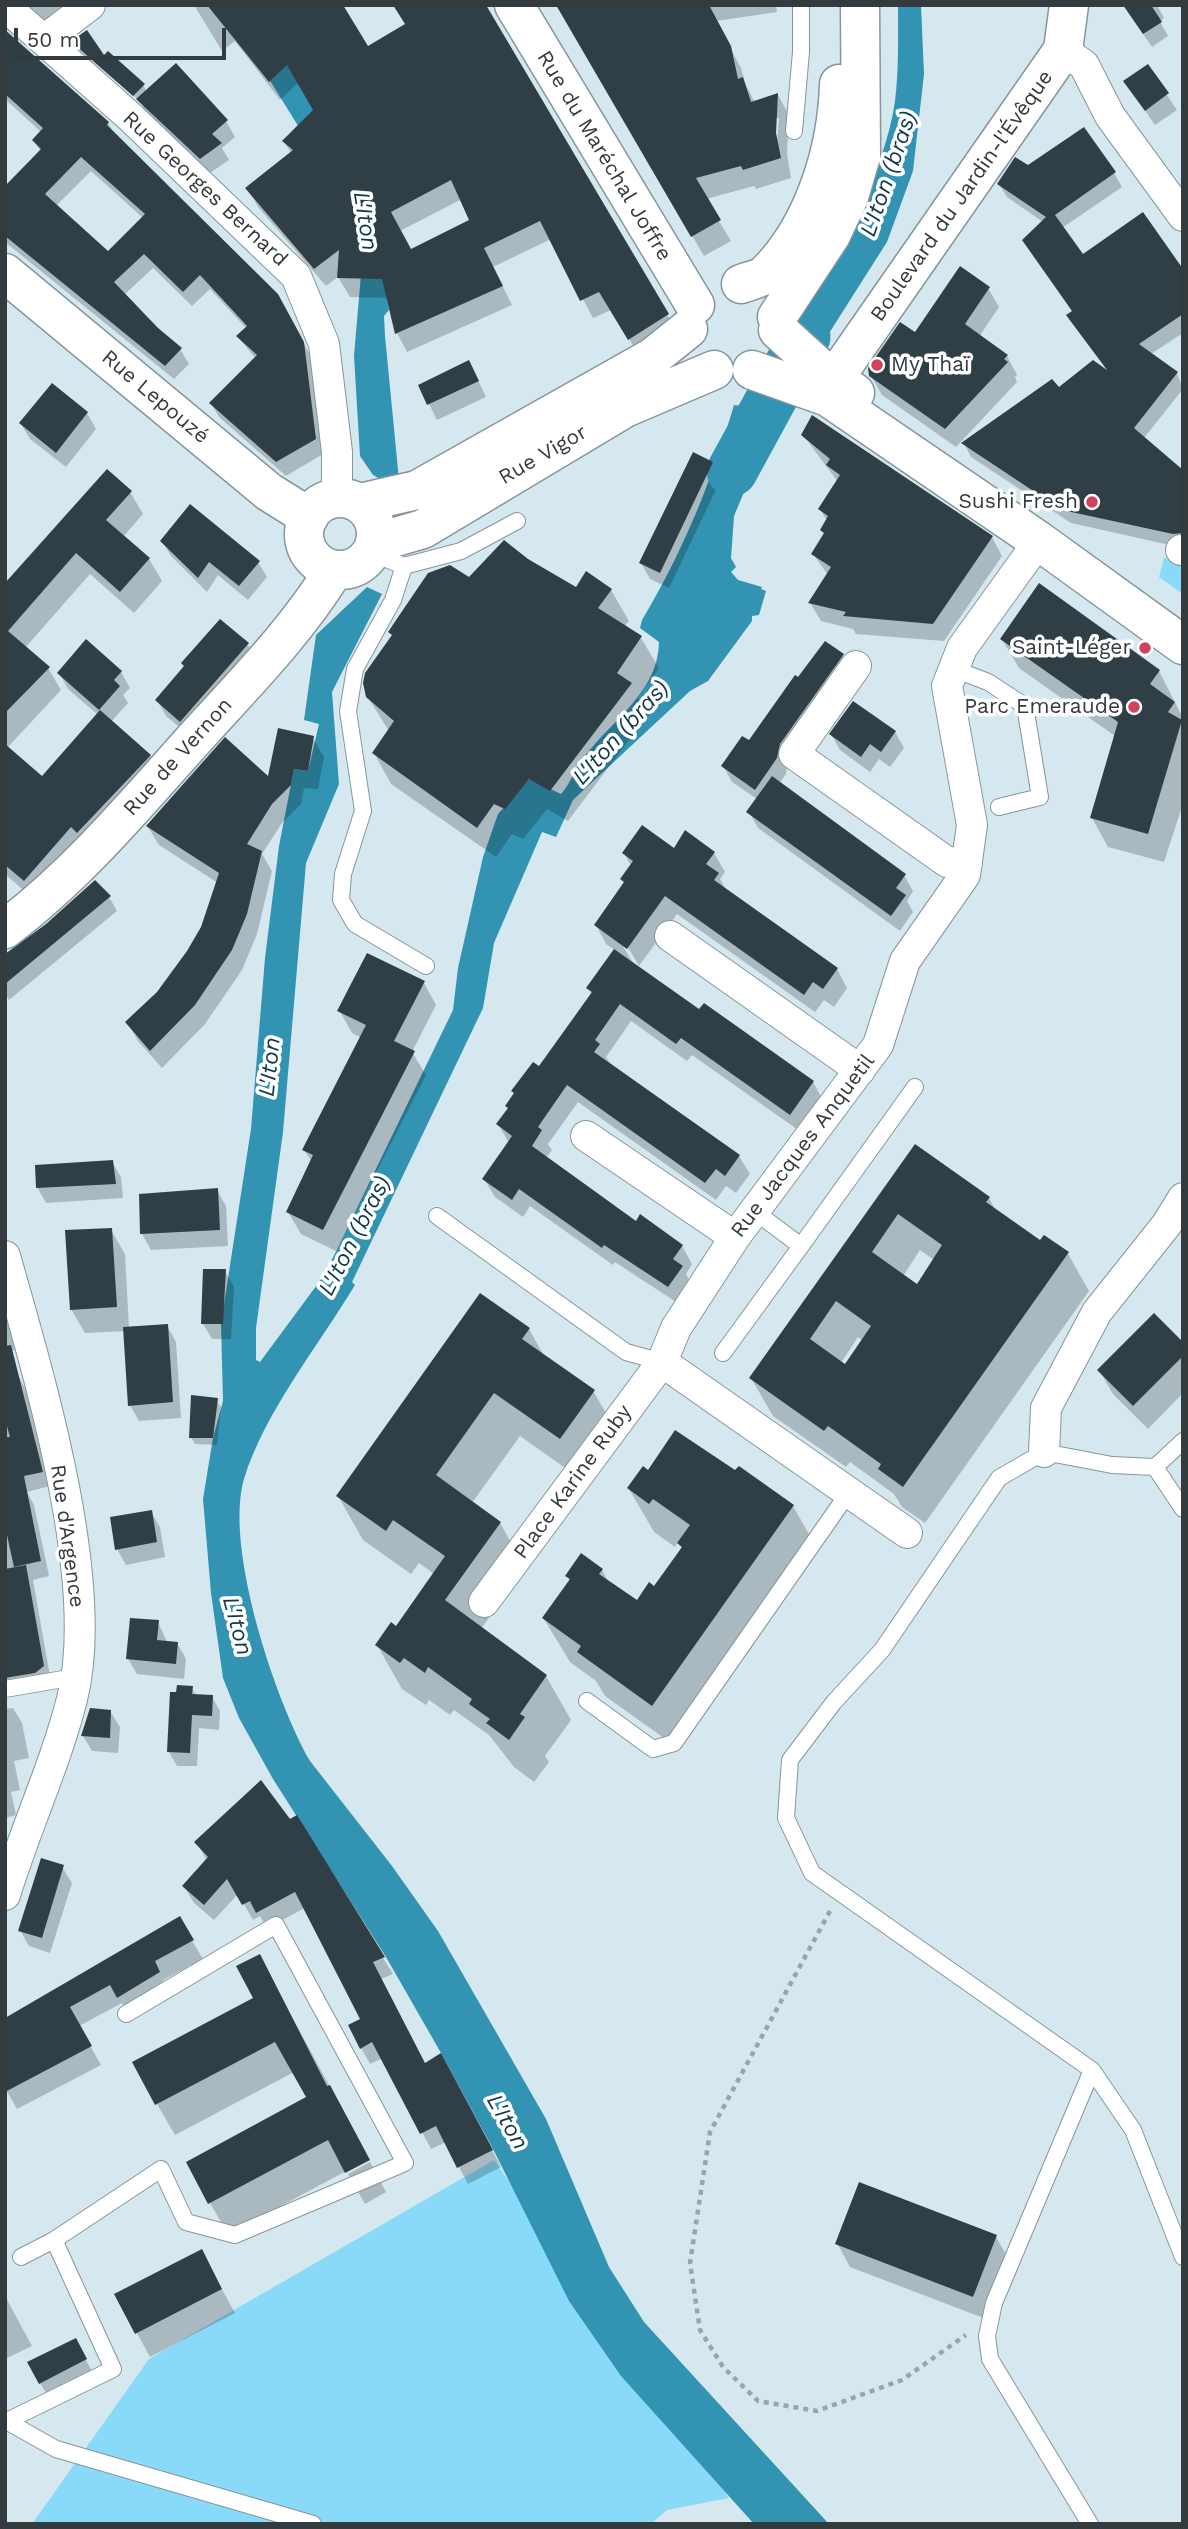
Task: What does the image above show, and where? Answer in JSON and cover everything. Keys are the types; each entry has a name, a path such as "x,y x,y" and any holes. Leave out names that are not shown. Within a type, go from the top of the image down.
{"main road":[{"name":"Rue du Maréchal Joffre","path":"514,5 691,317"},
{"path":"838,5 838,119 828,166 795,234 765,275 741,284 722,285 707,293 691,317 695,353 714,370 828,382 1183,617"},
{"path":"762,373 849,197 861,156 860,5"},
{"name":"Boulevard du Jardin-l'Évêque","path":"828,382 1063,50 1069,5"},
{"name":"Rue Lepouzé","path":"5,273 269,492 359,503"},
{"path":"741,284 764,296 782,330 828,382 1039,541 1183,645"},
{"name":"Rue Vigor","path":"359,503 653,357 691,317"},
{"name":"Rue Vigor","path":"334,569 355,567 625,408 714,370"},
{"path":"334,569 323,566 308,550 304,539 359,503 393,546"},
{"name":"Rue de Vernon","path":"5,929 30,910 110,833 307,614 334,569"}],"street":[{"path":"44,40 90,5"},
{"name":"Rue Georges Bernard","path":"5,6 296,276 324,344 337,452 359,503"},
{"path":"1063,50 1084,65 1111,116 1183,216"},
{"name":"Rue Jacques Anquetil","path":"662,1362 677,1328 735,1237 878,1045 905,961 965,875 972,825 947,686 962,648 1039,541"},
{"path":"856,666 794,754 947,863 967,863"},
{"path":"670,936 860,1070"},
{"path":"586,1136 735,1237"},
{"path":"1044,1452 1046,1408 1097,1312 1167,1224 1183,1198"},
{"name":"Rue d'Argence","path":"5,1895 73,1698 80,1598 63,1490 34,1360 6,1258"},
{"path":"662,1362 907,1533"},
{"name":"Place Karine Ruby","path":"484,1602 662,1362"}],"lane":[{"path":"794,131 801,52 801,5"},
{"path":"426,966 355,924 341,900 343,874 363,811 348,711 355,669 393,600 393,546 461,551 517,521"},
{"path":"954,669 988,682 1025,706 1040,797 999,807"},
{"path":"723,1353 915,1087"},
{"path":"754,1211 801,1246"},
{"path":"437,1216 626,1352 662,1362"},
{"path":"1183,1441 1155,1467 1112,1465 1044,1452 999,1478 882,1650 834,1702 790,1760 786,1818 812,1873 1092,2070 1133,2130 1183,2257"},
{"path":"1155,1467 1183,1509"},
{"path":"587,1701 653,1749 674,1743 849,1492"},
{"path":"5,1689 75,1677"},
{"path":"21,2258 161,2169 186,2222 235,2235 405,2163 276,1925 126,2014"},
{"path":"1090,2524 990,2359 987,2336 994,2303 1092,2070"},
{"path":"7,2422 113,2369 54,2239"},
{"path":"7,2422 56,2449 313,2524"}],"path":[{"path":"840,1892 710,2132 690,2263 701,2330 723,2367 758,2401 817,2411 902,2380 991,2316"}],"shaded area":[{"path":"1164,558 1183,562 1183,594 1159,577"},
{"path":"494,2160 729,2498 667,2510 651,2524 32,2524 149,2359"}],"water":[{"path":"898,5 921,5 924,74 913,171 887,242 819,349 795,319 856,214 880,158 895,101"},
{"name":"L'Iton","path":"264,27 324,124 363,155 389,310 384,316 385,336 399,480 380,479 373,475 360,456 354,356 362,262 300,129 264,71"},
{"name":"L'Iton","path":"734,405 784,411 782,425 752,462 747,485 734,516 731,558 736,567 731,572 738,580 762,587 761,589 766,591 759,615 752,616 752,621 708,681 690,691 573,800 556,837 542,832 494,943 483,1008 352,1282 355,1285 278,1404 253,1454 244,1479 240,1508 241,1543 256,1623 268,1663 296,1734 310,1761 392,1866 438,1931 546,2119 609,2267 644,2322 829,2524 754,2524 621,2376 569,2301 493,2149 441,2053 386,1957 273,1779 239,1718 223,1678 211,1593 203,1499 213,1438 223,1401 221,1324 251,1129 265,958 279,846 294,769 308,771 319,724 304,720 316,635 367,587 382,594 332,692 339,784 306,863 283,1132 256,1328 256,1360 260,1362 325,1274 453,1010 458,968 483,857 498,814 529,779 561,794 584,757 633,703 651,675 657,660 659,642 640,628 642,620 671,568 695,515"}],"building":[{"path":"207,5 343,5 368,46 405,24 393,5 486,5 669,314 628,340 599,292 580,301 540,221 484,248 503,286 395,334 382,279 337,278 339,250 314,269 245,188 293,150 282,141 313,110 287,65 269,82","holes":["451,180 469,220 411,249 391,212"]},
{"path":"556,5 709,5 731,46 738,79 743,77 751,102 778,93 776,133 781,158 743,170 741,166 696,178 721,220 691,237"},
{"path":"1123,5 1151,5 1162,22 1143,34"},
{"path":"5,30 109,122 107,125 278,294 304,342 316,439 276,462 209,403 257,355 236,336 247,326 200,275 183,292 144,254 114,282 158,328 182,348 165,366 5,236 5,186 41,149 32,140 43,128 5,94","holes":["81,157 145,214 108,251 45,194"]},
{"path":"87,30 104,55 108,51 145,84 133,96 74,44 74,39"},
{"path":"176,63 228,120 212,134 222,143 200,159 136,99"},
{"path":"1148,64 1169,93 1145,111 1123,81"},
{"path":"1084,127 1116,172 1055,215 1083,254 1143,212 1183,269 1183,314 1139,344 1178,372 1134,428 1183,470 1183,533 1173,534 1062,510 961,443 1052,379 1059,387 1093,360 1107,370 1066,315 1072,311 1022,240 1046,217 997,184 1015,157 1028,165"},
{"path":"960,266 990,287 965,324 1008,355 1004,359 1008,362 945,429 869,376 868,368 900,322 915,332"},
{"path":"469,360 479,381 427,405 418,385"},
{"path":"52,383 88,412 56,453 19,423"},
{"path":"812,415 993,536 933,624 843,616 846,612 808,603 831,567 811,554 824,533 820,530 828,516 818,509 840,475 826,465 830,459 801,435"},
{"path":"693,452 713,462 660,573 639,563"},
{"path":"107,469 132,491 106,520 150,558 120,592 76,553 8,631 50,667 5,713 5,583"},
{"path":"190,504 260,561 239,586 209,562 198,578 160,541"},
{"path":"504,540 528,559 576,587 586,571 612,589 598,608 642,636 617,673 632,683 550,791 529,779 505,809 494,804 477,828 372,753 394,721 366,697 363,683 365,673 392,635 388,632 428,573 450,565 469,577"},
{"name":"Parc Emeraude","path":"1039,583 1160,670 1150,684 1175,702 1168,712 1182,720 1148,834 1090,818 1118,722 1000,639"},
{"path":"220,619 249,643 180,722 155,700 184,666 181,663"},
{"path":"86,639 122,671 114,680 120,686 99,710 57,673"},
{"path":"825,641 844,654 780,744 777,758 755,790 721,766 742,736 749,740 795,675 798,677"},
{"path":"853,701 896,731 881,752 870,744 861,757 829,734"},
{"path":"100,710 151,755 77,833 71,827 24,881 5,865 5,744 42,776"},
{"path":"278,728 314,736 308,771 294,769 291,785 272,804 247,844 262,851 247,914 232,950 195,1005 150,1051 125,1022 157,992 187,951 201,927 219,873 146,826 225,737 268,776"},
{"path":"772,776 906,874 896,888 906,895 891,916 746,812"},
{"path":"642,825 674,848 685,830 715,852 706,864 719,873 714,880 838,968 823,989 813,982 804,995 665,896 627,949 594,925 624,882 620,879 633,861 622,853"},
{"path":"95,880 111,896 5,984 5,954 46,924"},
{"path":"614,949 699,1009 704,1003 814,1081 790,1115 681,1038 676,1044 620,1004 595,1040 600,1044 594,1052 740,1155 725,1176 716,1169 705,1183 567,1085 538,1127 542,1130 532,1146 636,1221 640,1214 683,1245 673,1259 683,1266 668,1287 604,1245 602,1248 519,1189 512,1200 482,1179 512,1136 496,1124 508,1108 505,1106 514,1093 511,1091 533,1062 539,1066 592,992 586,988"},
{"path":"367,953 425,981 394,1041 415,1051 323,1230 286,1212 313,1155 302,1150 366,1025 337,1011"},
{"path":"915,1144 990,1197 986,1202 1040,1240 1044,1235 1069,1252 903,1487 878,1469 881,1464 828,1426 824,1431 749,1378","holes":["898,1214 942,1245 917,1284 872,1252","836,1301 871,1326 845,1364 810,1339"]},
{"path":"113,1160 116,1184 36,1188 35,1165"},
{"path":"218,1188 220,1230 140,1234 139,1194"},
{"path":"112,1228 117,1307 70,1310 65,1230"},
{"path":"203,1269 226,1269 223,1324 201,1324"},
{"path":"480,1293 530,1328 522,1339 595,1390 560,1439 494,1393 436,1475 501,1522 445,1600 547,1675 520,1714 525,1717 509,1740 486,1723 490,1719 469,1704 472,1699 428,1667 425,1673 404,1658 400,1663 375,1645 391,1622 396,1626 445,1556 393,1520 386,1531 336,1496"},
{"path":"1154,1313 1183,1342 1183,1356 1133,1406 1097,1370"},
{"path":"168,1324 173,1402 128,1406 123,1327"},
{"path":"11,1345 43,1472 24,1476 41,1561 14,1567 5,1526 5,1437 10,1437 5,1419 5,1346"},
{"path":"191,1395 218,1398 213,1438 189,1438"},
{"path":"675,1430 735,1470 739,1466 794,1505 652,1706 577,1652 581,1646 542,1618 570,1579 565,1576 581,1553 603,1569 599,1574 637,1600 649,1582 654,1586 682,1547 677,1543 690,1525 653,1499 649,1504 627,1488 643,1466 648,1470"},
{"path":"152,1510 157,1542 115,1550 110,1517"},
{"path":"26,1565 44,1666 35,1673 5,1678 5,1569"},
{"path":"130,1618 159,1620 157,1640 178,1642 176,1664 126,1659"},
{"path":"177,1685 193,1686 192,1694 213,1695 212,1716 192,1715 190,1753 167,1752 170,1692 176,1692"},
{"path":"90,1708 111,1710 110,1738 81,1736"},
{"path":"261,1780 290,1819 297,1815 385,1957 373,1962 425,2063 441,2053 493,2150 457,2168 436,2126 420,2134 372,2042 360,2049 348,2025 360,2019 295,1892 256,1913 250,1901 242,1905 227,1879 204,1905 182,1886 208,1857 194,1842"},
{"path":"41,1858 64,1865 42,1938 18,1931"},
{"path":"180,1916 194,1940 155,1961 160,1972 117,1998 110,1985 70,2007 92,2046 5,2092 5,2018"},
{"path":"260,1954 327,2086 330,2085 370,2160 345,2173 328,2140 208,2204 186,2162 306,2097 275,2042 155,2105 132,2062 253,1998 236,1966"},
{"path":"859,2182 997,2235 973,2297 835,2244"},
{"path":"202,2249 222,2289 135,2334 114,2294"},
{"path":"76,2338 87,2359 39,2384 27,2362"}],"waterway":[{"name":"L'Iton (bras)","path":"732,471 805,337"}],"place":[{"name":"My Thaï","path":"877,365"},
{"name":"Sushi Fresh","path":"1092,502"},
{"name":"Saint-Léger","path":"1145,648"},
{"name":"Parc Emeraude","path":"1134,707"}]}
